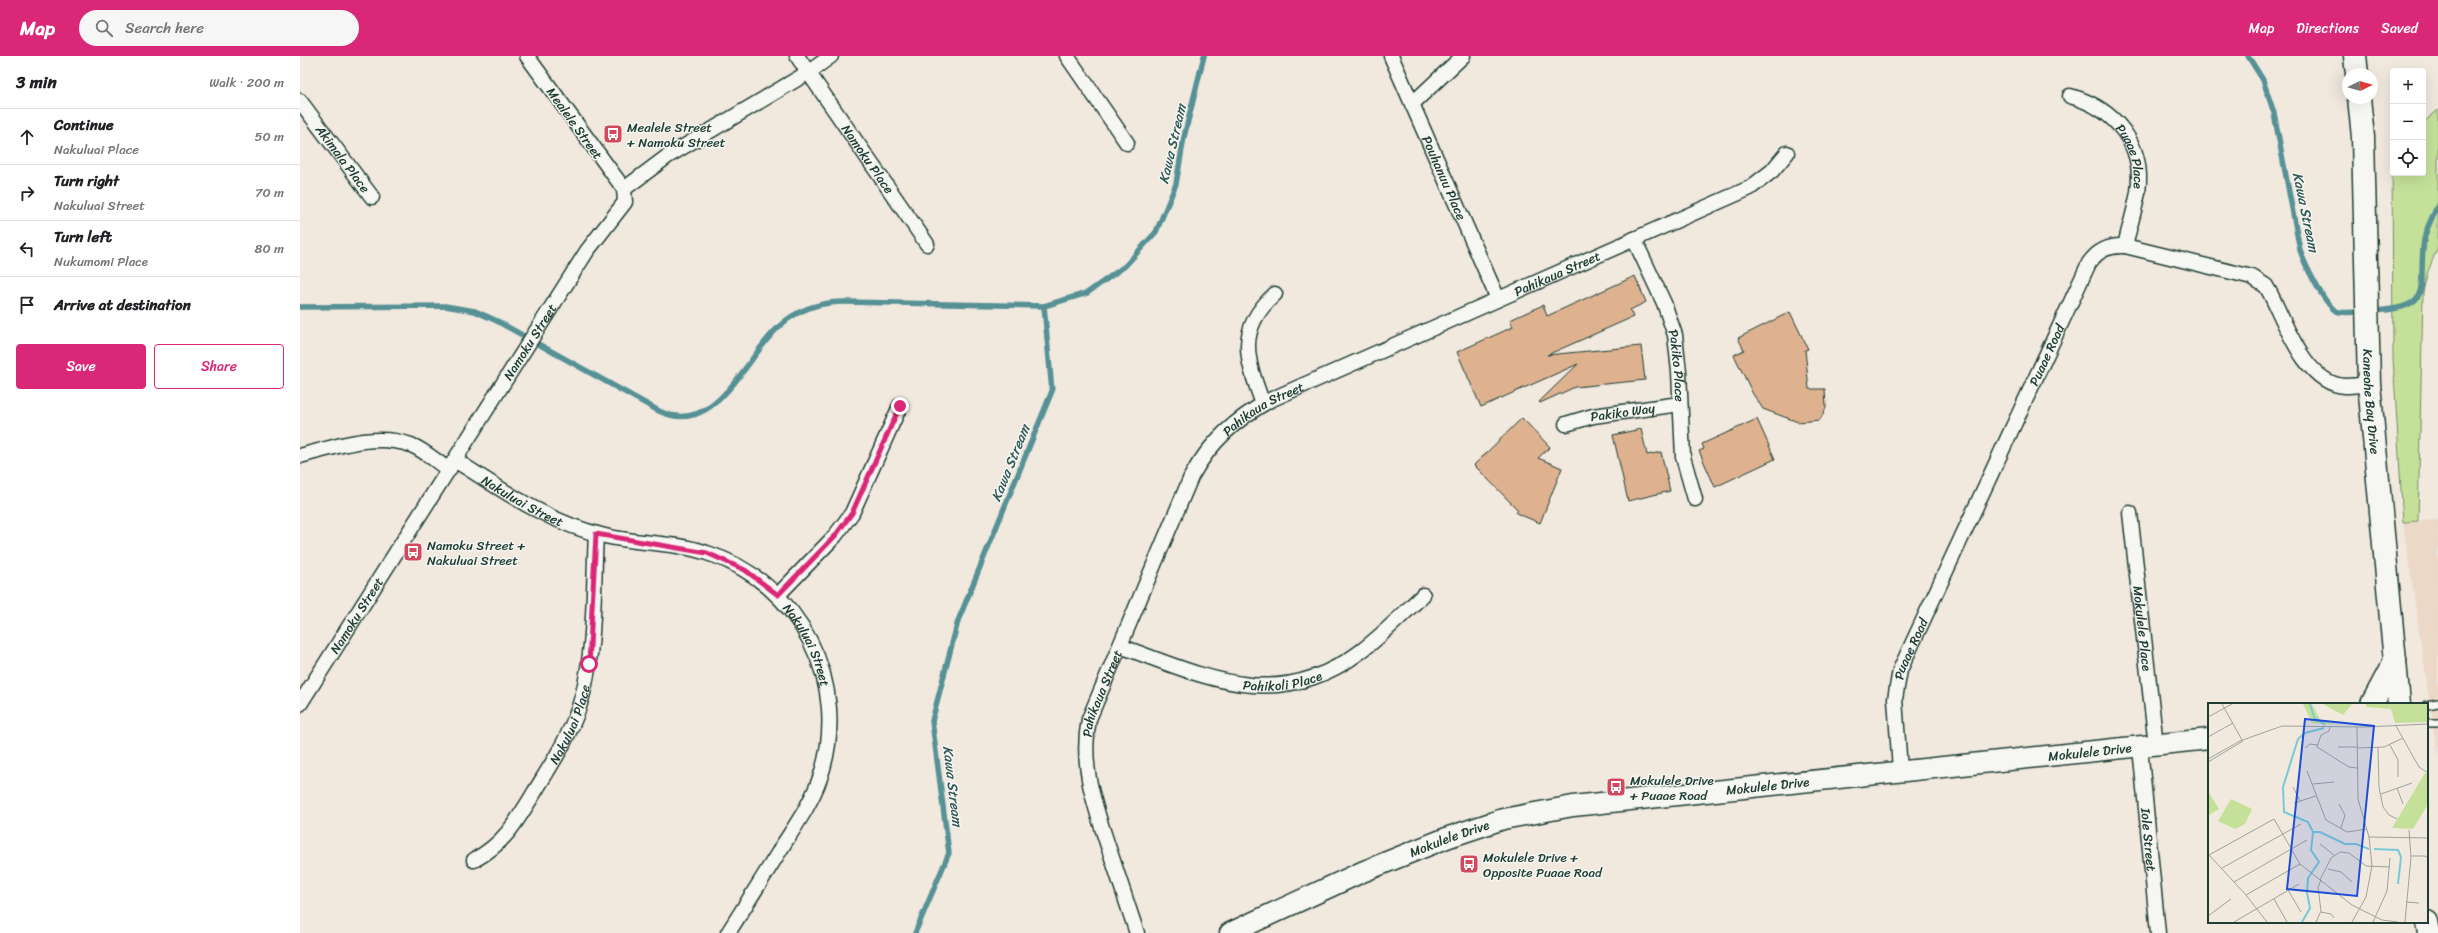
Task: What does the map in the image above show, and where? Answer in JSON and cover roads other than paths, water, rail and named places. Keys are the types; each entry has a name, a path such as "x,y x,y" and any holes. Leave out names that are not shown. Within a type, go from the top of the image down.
{"main road":[{"path":"2355,56 2356,68"},
{"name":"Kaneohe Bay Drive","path":"2360,104 2363,137 2369,384 2399,703"},
{"path":"2373,703 2395,661"},
{"path":"2427,923 2429,933"}],"street":[{"name":"Mealele Street","path":"527,56 624,189"},
{"name":"Namoku Place","path":"798,56 927,244"},
{"path":"624,189 668,156 809,72 831,56"},
{"path":"1067,56 1127,143"},
{"name":"Pouhanuu Place","path":"1391,56 1498,299"},
{"path":"1412,104 1463,56"},
{"name":"Puaae Place","path":"2070,96 2098,107 2110,115 2121,126 2134,150 2139,178 2138,192 2125,246"},
{"name":"Akimala Place","path":"300,102 372,197"},
{"name":"Pahikaua Street","path":"1137,933 1091,795 1085,759 1089,719 1200,462 1232,425 1263,404 1750,188 1772,171 1787,153"},
{"name":"Namoku Street","path":"300,704 598,234 625,202 624,189"},
{"name":"Pakiko Place","path":"1634,239 1670,319 1678,354 1683,457 1695,499"},
{"name":"Puaae Road","path":"1900,770 1895,699 1897,684 1905,658 2089,263 2094,257 2106,248 2125,246 2252,276 2259,280 2270,293 2302,356 2315,372 2328,381 2344,386 2369,384"},
{"path":"1263,404 1250,368 1247,340 1256,314 1275,294"},
{"name":"Pakiko Way","path":"1566,424 1593,416 1680,404"},
{"path":"778,595 835,536 852,513 900,406"},
{"name":"Nakuluai Street","path":"300,456 349,443 394,441 412,445 523,504 566,524 596,534 707,553 745,570 778,595 804,628 822,666 830,711 829,741 820,778 811,799 728,933"},
{"name":"Mokulele Place","path":"2130,513 2148,746"},
{"name":"Nakuluai Place","path":"474,860 499,844 514,826 558,754 579,706 589,664 596,534"},
{"name":"Pahikoli Place","path":"1120,646 1211,679 1230,684 1264,686 1291,683 1316,676 1345,662 1361,651 1423,595"},
{"name":"Mokulele Drive","path":"1230,933 1362,872 1449,837 1503,819 1573,806 1900,770 2208,739"},
{"name":"Iole Street","path":"2148,746 2158,933"}],"lane":[{"path":"2428,705 2438,703"}],"waterway":[{"name":"Kawa Stream","path":"915,933 949,853 932,721 958,621 1052,391 1044,306 1087,293 1125,266 1156,232 1176,184 1184,137 1204,56"},
{"name":"Kawa Stream","path":"2248,56 2263,80 2274,113 2300,250 2306,264 2320,292 2331,307 2336,311 2346,313 2364,311"},
{"name":"Kawa Stream","path":"2372,311 2393,309 2407,305 2415,300 2420,292 2422,283 2422,257 2424,240 2438,205"},
{"path":"300,307 445,306 475,311 497,321 659,411 680,417 699,413 716,402 731,387 773,332 788,319 808,308 830,303 845,302 1044,306"}],"place":[{"name":"Mealele Street + Namoku Street","path":"613,134"},
{"name":"Namoku Street + Nakuluai Street","path":"413,552"},
{"name":"Mokulele Drive + Puaae Road","path":"1616,787"},
{"name":"Mokulele Drive + Opposite Puaae Road","path":"1469,864"}]}
